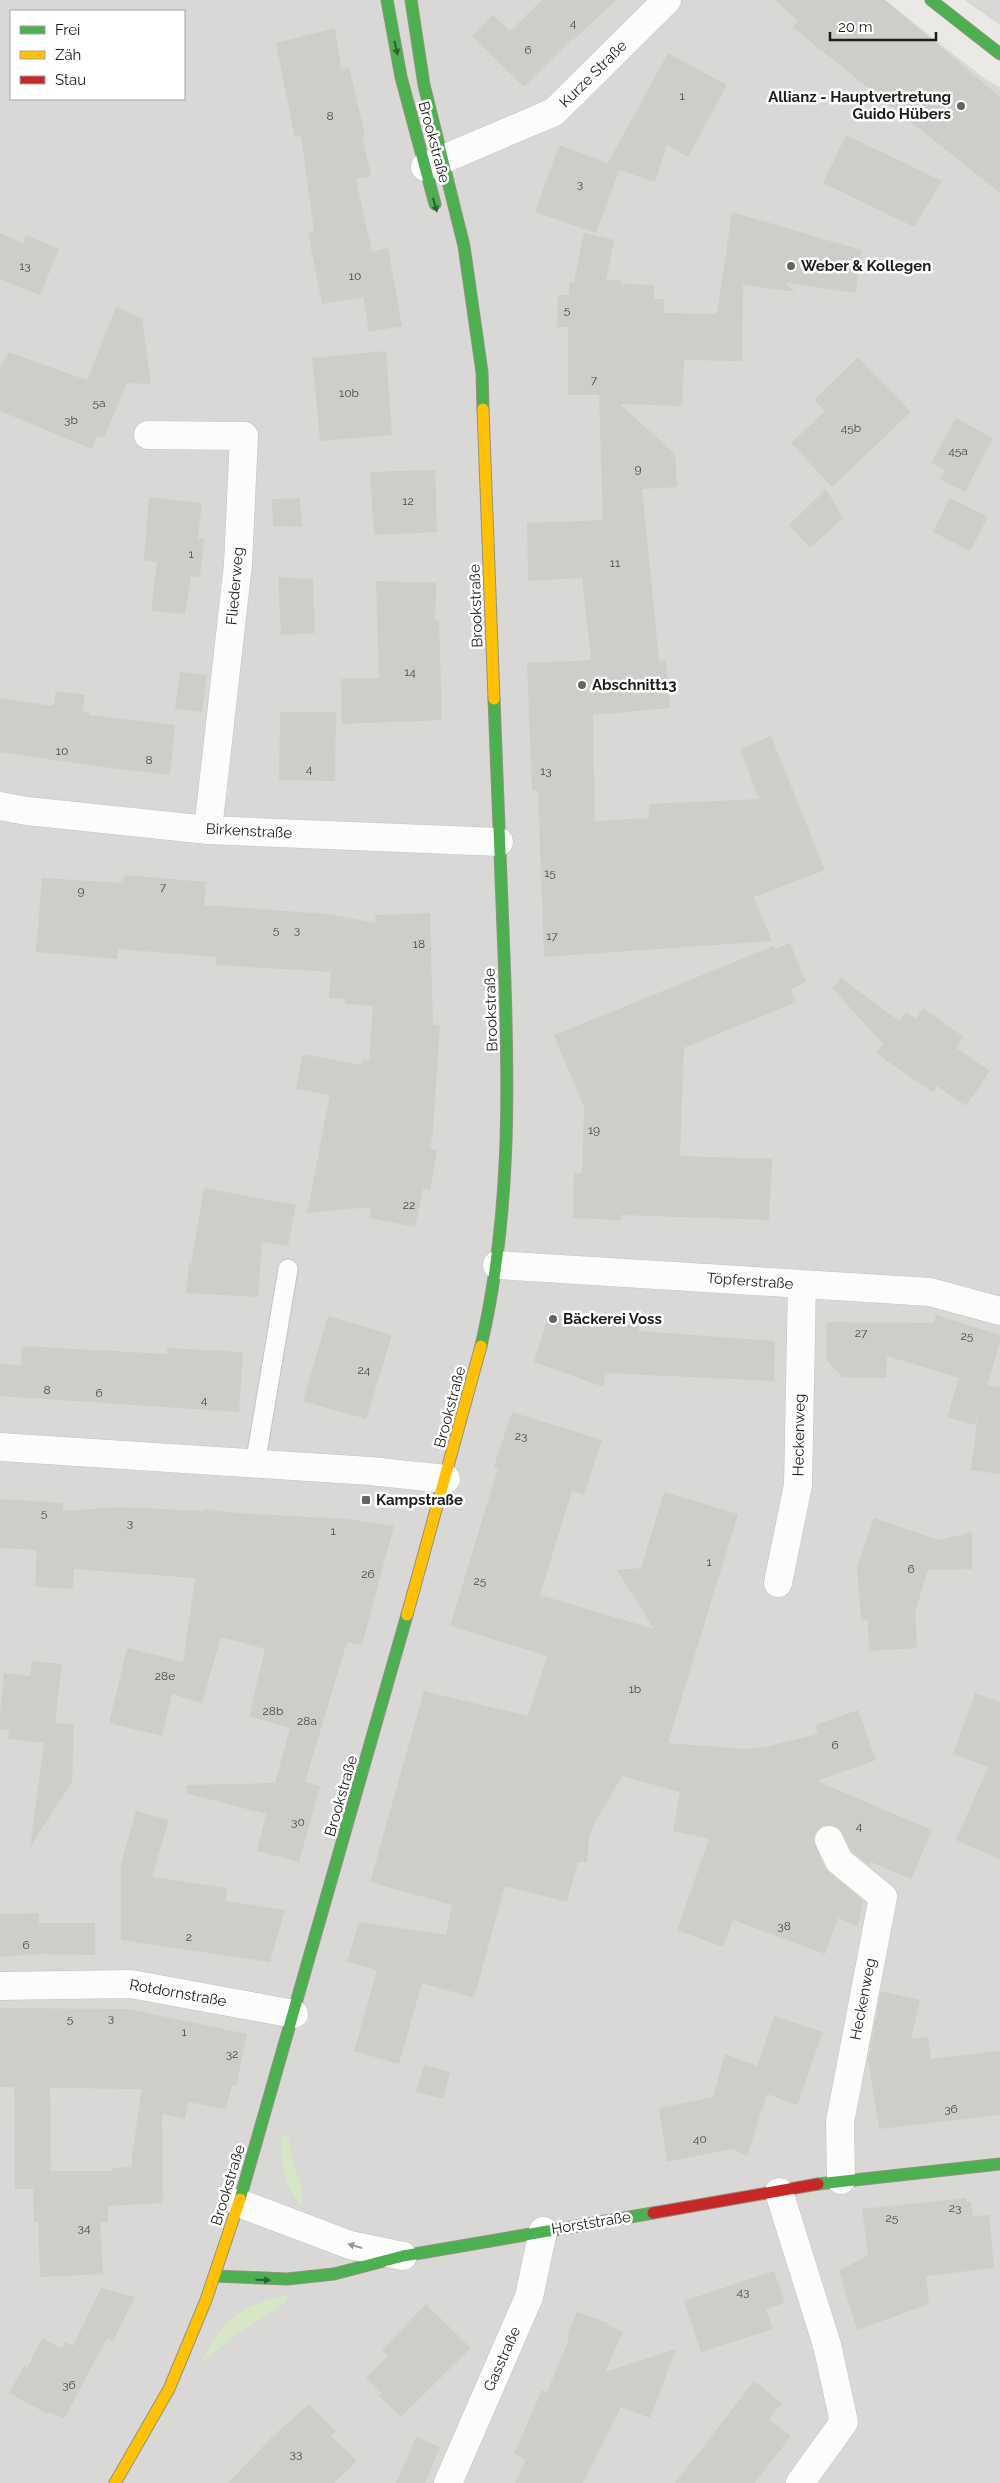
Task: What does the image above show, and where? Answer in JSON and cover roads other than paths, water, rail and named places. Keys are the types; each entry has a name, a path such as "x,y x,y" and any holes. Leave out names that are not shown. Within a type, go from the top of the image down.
{"main road":[{"name":"Brookstraße","path":"115,2483 169,2388 215,2276 239,2202 446,1479 477,1365 497,1266 506,1163 508,1071 482,372 477,326 468,285 464,246 433,163 392,32 387,0"},
{"name":"Brookstraße","path":"411,0 424,85 438,215"},
{"path":"931,0 1000,54"},
{"name":"Brookstraße","path":"453,261 468,285"},
{"name":"Horststraße","path":"215,2276 277,2280 330,2276 377,2266 403,2256 841,2180 1000,2164"}],"street":[{"name":"Kurze Straße","path":"433,163 554,112 667,0"},
{"name":"Fliederweg","path":"148,435 244,436 238,564 208,830"},
{"name":"Birkenstraße","path":"0,806 27,811 208,830 499,842"},
{"name":"Töpferstraße","path":"497,1266 930,1292 1000,1311"},
{"name":"Heckenweg","path":"778,1583 798,1485 802,1284"},
{"path":"0,1447 370,1471 446,1479"},
{"name":"Heckenweg","path":"829,1840 839,1861 883,1897 840,2122 841,2180"},
{"name":"Rotdornstraße","path":"0,1986 131,1984 294,2014"},
{"path":"779,2192 827,2345 844,2422 800,2483"},
{"name":"Horststraße","path":"239,2202 350,2245 403,2256"},
{"name":"Gasstraße","path":"448,2483 529,2297 543,2231"}],"lane":[{"path":"255,1465 288,1268"}],"place":[{"name":"Allianz - Hauptvertretung Guido Hübers","path":"961,106"},
{"name":"Weber & Kollegen","path":"791,266"},
{"name":"Abschnitt13","path":"582,685"},
{"name":"Bäckerei Voss","path":"553,1319"},
{"name":"Kampstraße","path":"366,1500"}]}
